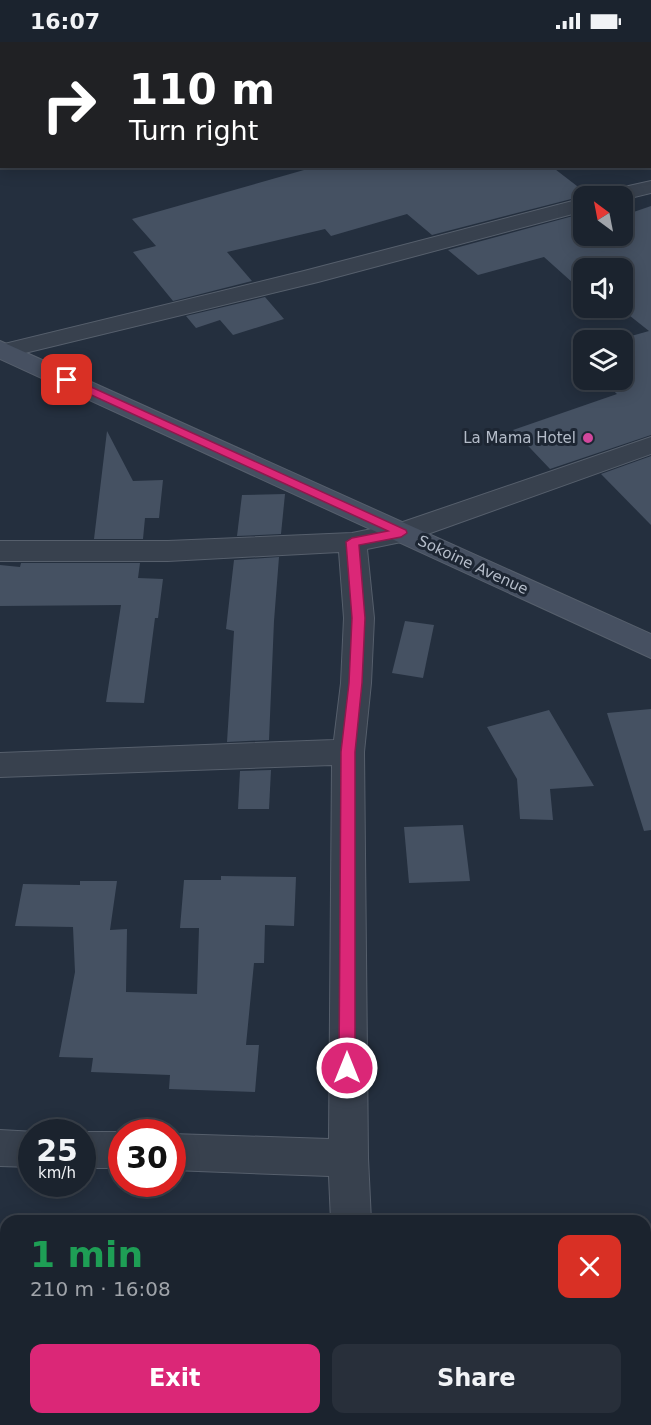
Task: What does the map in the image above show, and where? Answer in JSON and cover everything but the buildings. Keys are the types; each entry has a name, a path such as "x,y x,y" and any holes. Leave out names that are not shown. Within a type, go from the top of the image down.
{"street":[{"path":"633,191 651,187"},
{"path":"1,351 310,277 573,207"},
{"name":"Sokoine Avenue","path":"1,351 651,647"},
{"path":"0,551 168,551 352,542 401,533 651,445"},
{"path":"351,1215 348,1158 348,752 356,683 358,618 352,542"},
{"path":"0,765 348,752"},
{"path":"0,1148 18,1149"},
{"path":"186,1152 348,1158"}],"place":[{"name":"La Mama Hotel","path":"588,438"}],"route":[{"path":"67,380 401,533 352,542 358,618 356,683 348,752 347,1068"}]}
